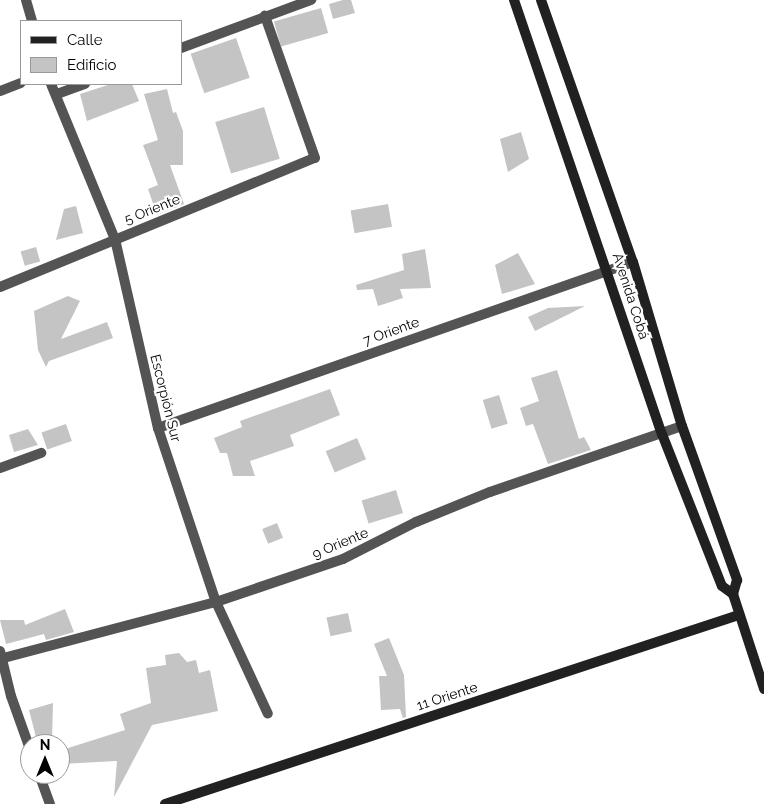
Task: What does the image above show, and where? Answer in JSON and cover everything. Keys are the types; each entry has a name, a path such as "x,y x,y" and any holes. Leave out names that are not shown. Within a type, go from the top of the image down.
{"main road":[{"name":"Avenida Cobá","path":"514,0 608,269 662,434 722,586 733,594"},
{"name":"Avenida Cobá","path":"541,0 633,262 682,426 737,580 733,594 764,690"},
{"name":"11 Oriente","path":"164,804 739,615"}],"street":[{"path":"26,0 32,20"},
{"path":"182,48 311,0"},
{"name":"5 Oriente","path":"0,287 316,158 265,16"},
{"path":"0,91 20,84"},
{"name":"Escorpión Sur","path":"52,85 57,94 115,239 158,428 216,602 268,714"},
{"path":"57,94 82,85"},
{"name":"7 Oriente","path":"158,428 608,269 633,262"},
{"name":"9 Oriente","path":"0,656 216,602 343,559 416,522 490,492 682,426"},
{"path":"0,468 41,454"},
{"path":"0,656 25,734"},
{"path":"43,784 50,804"}],"building":[{"path":"351,0 355,13 333,19 329,4"},
{"path":"321,8 328,33 281,46 274,22"},
{"path":"236,38 250,78 204,93 191,54"},
{"path":"108,85 132,85 139,101 87,121 80,94"},
{"path":"167,89 173,113 176,112 183,131 183,165 170,165 184,204 157,215 148,189 158,185 143,145 158,140 144,94"},
{"path":"264,107 280,159 231,174 215,122"},
{"path":"521,132 529,159 508,172 500,139"},
{"path":"388,204 392,227 355,233 351,211"},
{"path":"76,206 83,233 56,240 64,209"},
{"path":"36,247 40,261 25,266 21,251"},
{"path":"425,249 431,288 400,289 403,298 378,306 373,289 357,290 356,285 404,270 402,254"},
{"path":"518,253 535,284 502,294 495,265"},
{"path":"68,296 80,301 61,339 107,322 113,338 49,361 46,367 38,350 34,311"},
{"path":"585,306 535,331 528,317 548,308"},
{"path":"557,370 579,439 584,437 591,450 548,464 533,424 526,426 520,408 539,401 531,378"},
{"path":"330,389 340,415 290,435 294,446 250,461 255,476 233,476 227,453 220,453 214,438 242,427 240,421"},
{"path":"499,395 508,424 492,429 483,400"},
{"path":"66,424 72,441 47,449 41,432"},
{"path":"28,429 38,445 14,452 9,435"},
{"path":"357,438 366,459 335,472 326,451"},
{"path":"396,490 403,513 369,523 362,501"},
{"path":"277,523 283,538 268,544 262,529"},
{"path":"65,609 74,632 46,640 44,634 6,644 0,620 24,620 25,625"},
{"path":"348,613 352,632 330,636 326,618"},
{"path":"389,638 404,675 406,717 403,718 400,709 381,710 379,676 387,676 374,644"},
{"path":"179,653 187,662 196,660 199,673 210,670 218,711 152,725 114,797 117,761 70,764 70,747 125,730 120,714 151,703 146,668 166,665 165,655"},
{"path":"53,703 52,734 35,734 29,710"}]}
